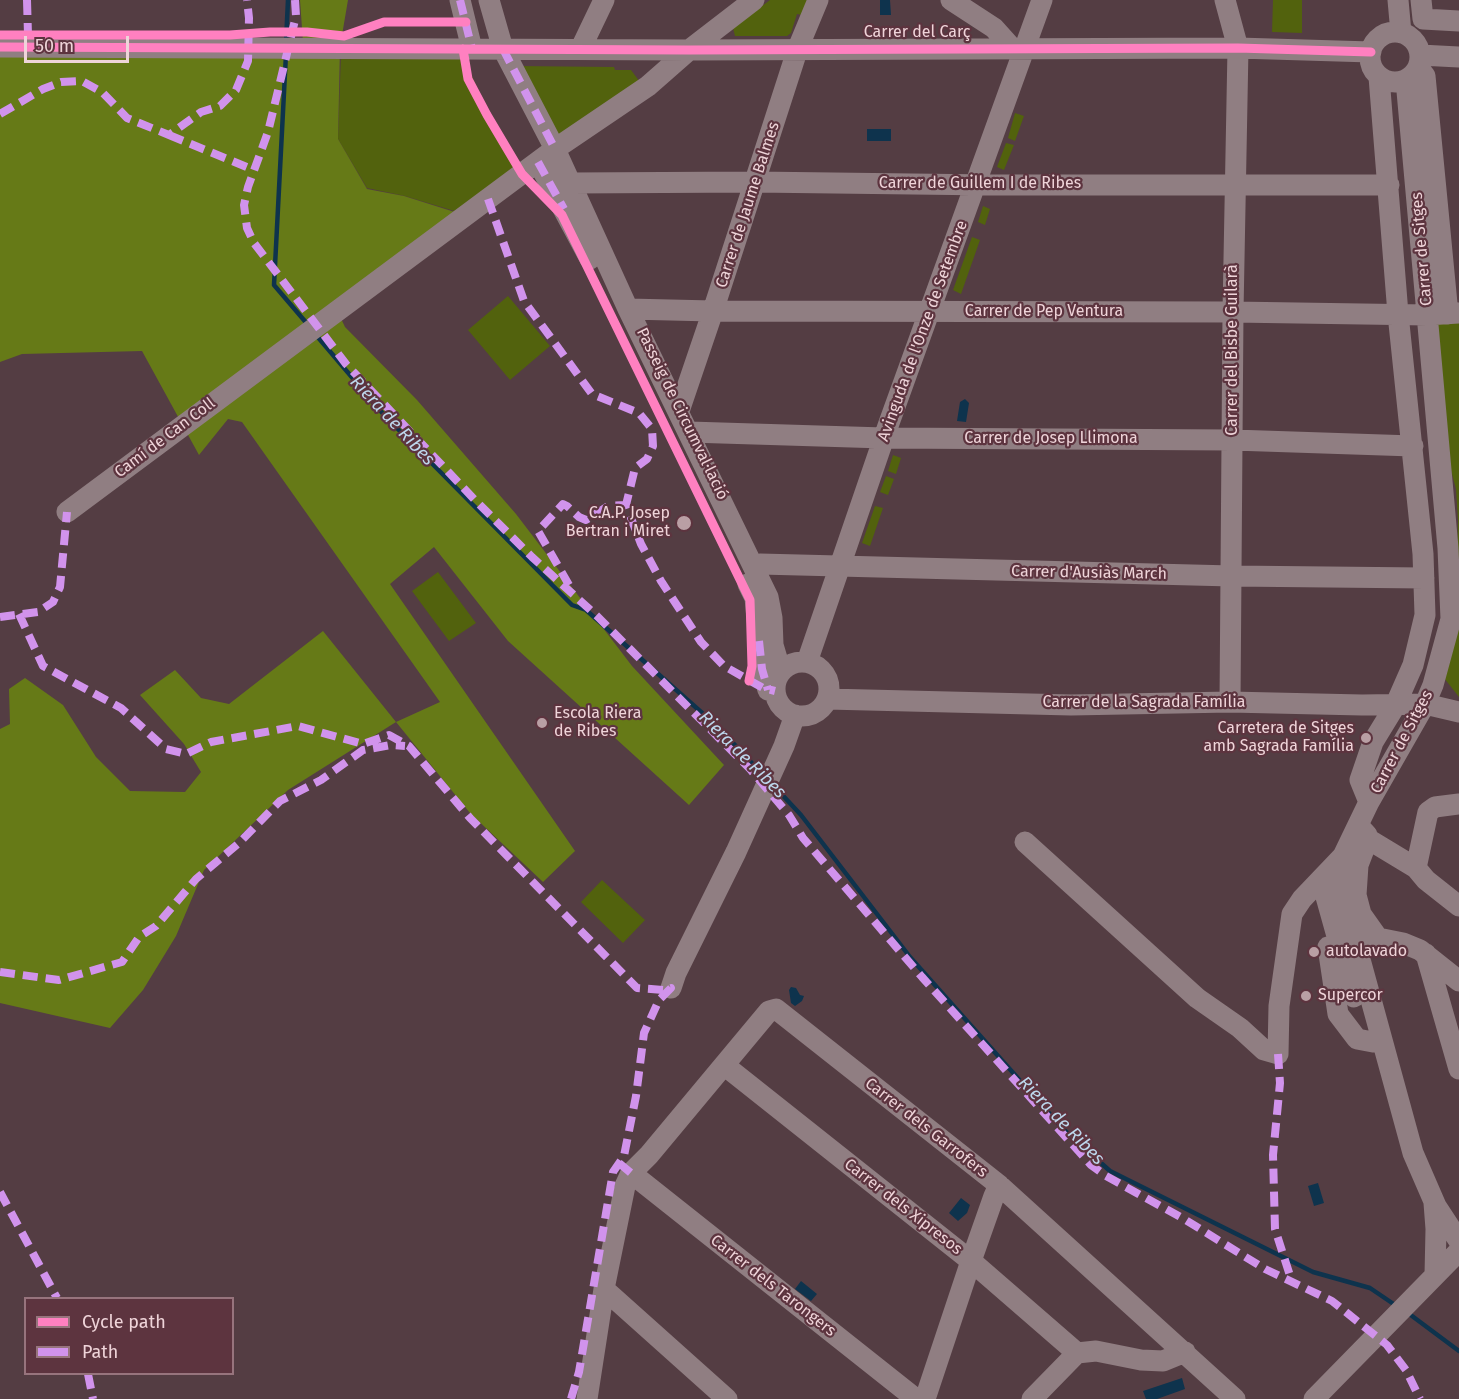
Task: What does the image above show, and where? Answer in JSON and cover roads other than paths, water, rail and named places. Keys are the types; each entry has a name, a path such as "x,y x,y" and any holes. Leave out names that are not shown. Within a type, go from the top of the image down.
{"street":[{"path":"460,0 468,49"},
{"name":"Passeig de Circumval·lació","path":"489,0 503,49 580,238 755,598 762,669 768,690"},
{"path":"581,48 604,0"},
{"name":"Camí de Can Coll","path":"67,512 546,155 648,86 689,50 754,0"},
{"name":"Carrer de Jaume Balmes","path":"679,411 798,48 818,0"},
{"path":"951,0 994,28 1018,48"},
{"name":"Avinguda de l'Onze de Setembre","path":"807,662 884,438 976,185 1018,48 1042,0"},
{"name":"Carrer del Bisbe Guilarà","path":"1225,0 1238,48 1230,702"},
{"path":"1398,0 1401,33"},
{"path":"1422,10 1459,21"},
{"path":"1370,802 1360,780 1373,742 1395,705 1413,665 1425,615 1413,446 1398,314 1379,77 1372,67 1371,52 1378,39 1386,34 1401,33 1414,41 1415,67"},
{"name":"Carrer del Carç","path":"0,47 689,50 1238,48 1371,52"},
{"path":"1379,77 1395,82 1415,67 1459,57"},
{"name":"Carrer de Sitges","path":"1415,67 1445,314 1451,619 1433,685 1425,705 1370,802 1363,832 1343,856 1341,890 1377,1041 1413,1153 1435,1203"},
{"name":"Passeig de Circumval·lació","path":"546,155 571,183 628,309 755,567 768,597 772,618 773,645 781,672"},
{"name":"Carrer de Guillem I de Ribes","path":"571,183 1389,185"},
{"name":"Carrer de Pep Ventura","path":"628,309 1445,314"},
{"name":"Carrer de Josep Llimona","path":"689,432 884,438 1233,440 1413,446"},
{"name":"Carrer d'Ausiàs March","path":"755,567 760,564 1232,576 1424,578"},
{"path":"807,662 815,665 824,673 827,680 827,699 815,713 795,715 787,711 778,701 775,691 776,682 781,672 790,664 807,662"},
{"name":"Carrer de la Sagrada Família","path":"827,699 1071,705 1230,702 1425,705 1459,712"},
{"path":"671,988 676,973 736,852 784,746 795,715"},
{"path":"1416,868 1428,812 1435,807 1459,804"},
{"path":"1378,938 1361,914 1356,895 1363,832 1416,868 1425,880 1459,906"},
{"path":"1025,842 1197,998 1240,1028 1264,1050 1278,1054 1279,1006 1292,914 1343,856"},
{"path":"1321,879 1365,1035 1377,1041"},
{"path":"1353,942 1378,938 1403,943 1426,954 1459,981"},
{"path":"1426,954 1454,1028 1459,1069"},
{"name":"Carrer dels Garrofers","path":"631,1173 649,1155 769,1011 776,1009 999,1185 1235,1399"},
{"name":"Carrer dels Xipresos","path":"724,1065 971,1261 1077,1353"},
{"path":"586,1399 604,1289 625,1186 631,1173"},
{"name":"Carrer dels Tarongers","path":"631,1173 916,1399"},
{"path":"925,1399 999,1185"},
{"path":"1435,1203 1459,1241"},
{"path":"1435,1203 1435,1275"},
{"path":"1315,1399 1329,1382 1459,1251"},
{"path":"1435,1275 1459,1270"},
{"path":"604,1289 727,1399"},
{"path":"1032,1399 1077,1353 1096,1351 1141,1360 1163,1361 1185,1352"}],"water":[{"path":"880,0 890,0 891,15 880,15"},
{"path":"867,129 891,129 891,141 867,141"},
{"path":"965,399 969,403 966,422 957,421 960,402"},
{"path":"791,987 796,988 800,995 804,996 802,1001 795,1006 791,1003 789,990"},
{"path":"1318,1183 1324,1203 1314,1206 1308,1186"},
{"path":"961,1198 970,1205 967,1213 958,1221 949,1213"},
{"path":"801,1281 817,1294 811,1301 795,1289"},
{"path":"1182,1378 1185,1389 1157,1399 1146,1399 1143,1391"}],"waterway":[{"name":"Riera de Ribes","path":"286,42 288,0"},
{"name":"Riera de Ribes","path":"286,54 274,285 309,326"},
{"name":"Riera de Ribes","path":"316,335 384,415 572,605 586,610 718,727 764,776"},
{"name":"Riera de Ribes","path":"774,786 801,815 910,957 1064,1130 1110,1171 1313,1272 1370,1288 1398,1307"},
{"name":"Riera de Ribes","path":"1408,1313 1459,1351"}],"place":[{"name":"C.A.P. Josep Bertran i Miret","path":"684,523"},
{"name":"Escola Riera de Ribes","path":"542,723"},
{"name":"Carretera de Sitges amb Sagrada Família","path":"1366,738"},
{"name":"autolavado","path":"1314,952"},
{"name":"Supercor","path":"1306,996"}]}
